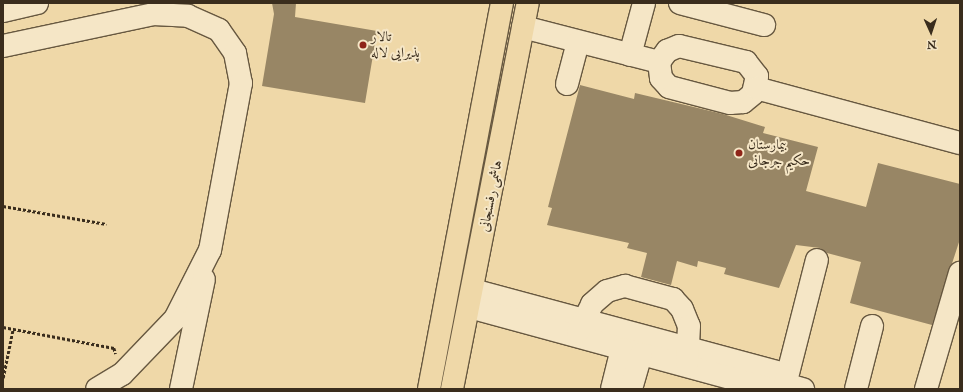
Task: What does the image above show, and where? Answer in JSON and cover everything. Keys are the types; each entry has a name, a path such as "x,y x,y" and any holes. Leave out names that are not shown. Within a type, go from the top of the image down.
{"main road":[{"name":"هاشمی رفسنجانی","path":"429,389 502,3"},
{"name":"هاشمی رفسنجانی","path":"452,389 471,299 528,3"}],"street":[{"path":"3,11 37,3"},
{"path":"630,55 644,3"},
{"path":"680,3 764,25"},
{"path":"3,46 153,14 188,16 219,30 235,53 241,83 210,250 181,389"},
{"path":"523,27 659,62"},
{"path":"567,84 578,42"},
{"path":"679,46 741,60 754,71 756,88 749,99 737,103 674,89 661,78 659,62 667,51 679,46"},
{"path":"756,88 960,144"},
{"path":"97,389 122,374 175,318 210,250"},
{"path":"471,299 786,385 817,260"},
{"path":"926,389 960,273"},
{"path":"579,328 607,291 625,286 673,299 682,309 689,326 688,358"},
{"path":"856,389 872,326"},
{"path":"579,328 632,351 688,358"},
{"path":"612,389 632,351"},
{"path":"632,351 632,389"}],"path":[{"path":"3,206 106,224"},
{"path":"3,327 114,348 122,374"},
{"path":"3,378 13,329"}],"building":[{"path":"272,3 296,3 295,17 377,31 365,103 262,86 274,14"},
{"path":"580,85 634,99 635,93 723,114 765,127 763,133 818,147 806,191 866,207 878,163 960,184 960,239 932,325 850,303 861,262 827,253 820,248 796,245 779,288 724,274 726,268 698,261 697,267 677,261 671,285 641,277 647,253 627,248 629,243 547,225 552,208 548,207"}],"place":[{"name":"تالار پذیرایی لاله","path":"363,45"},
{"name":"بیمارستان حکیم جرجانی","path":"739,153"}]}
